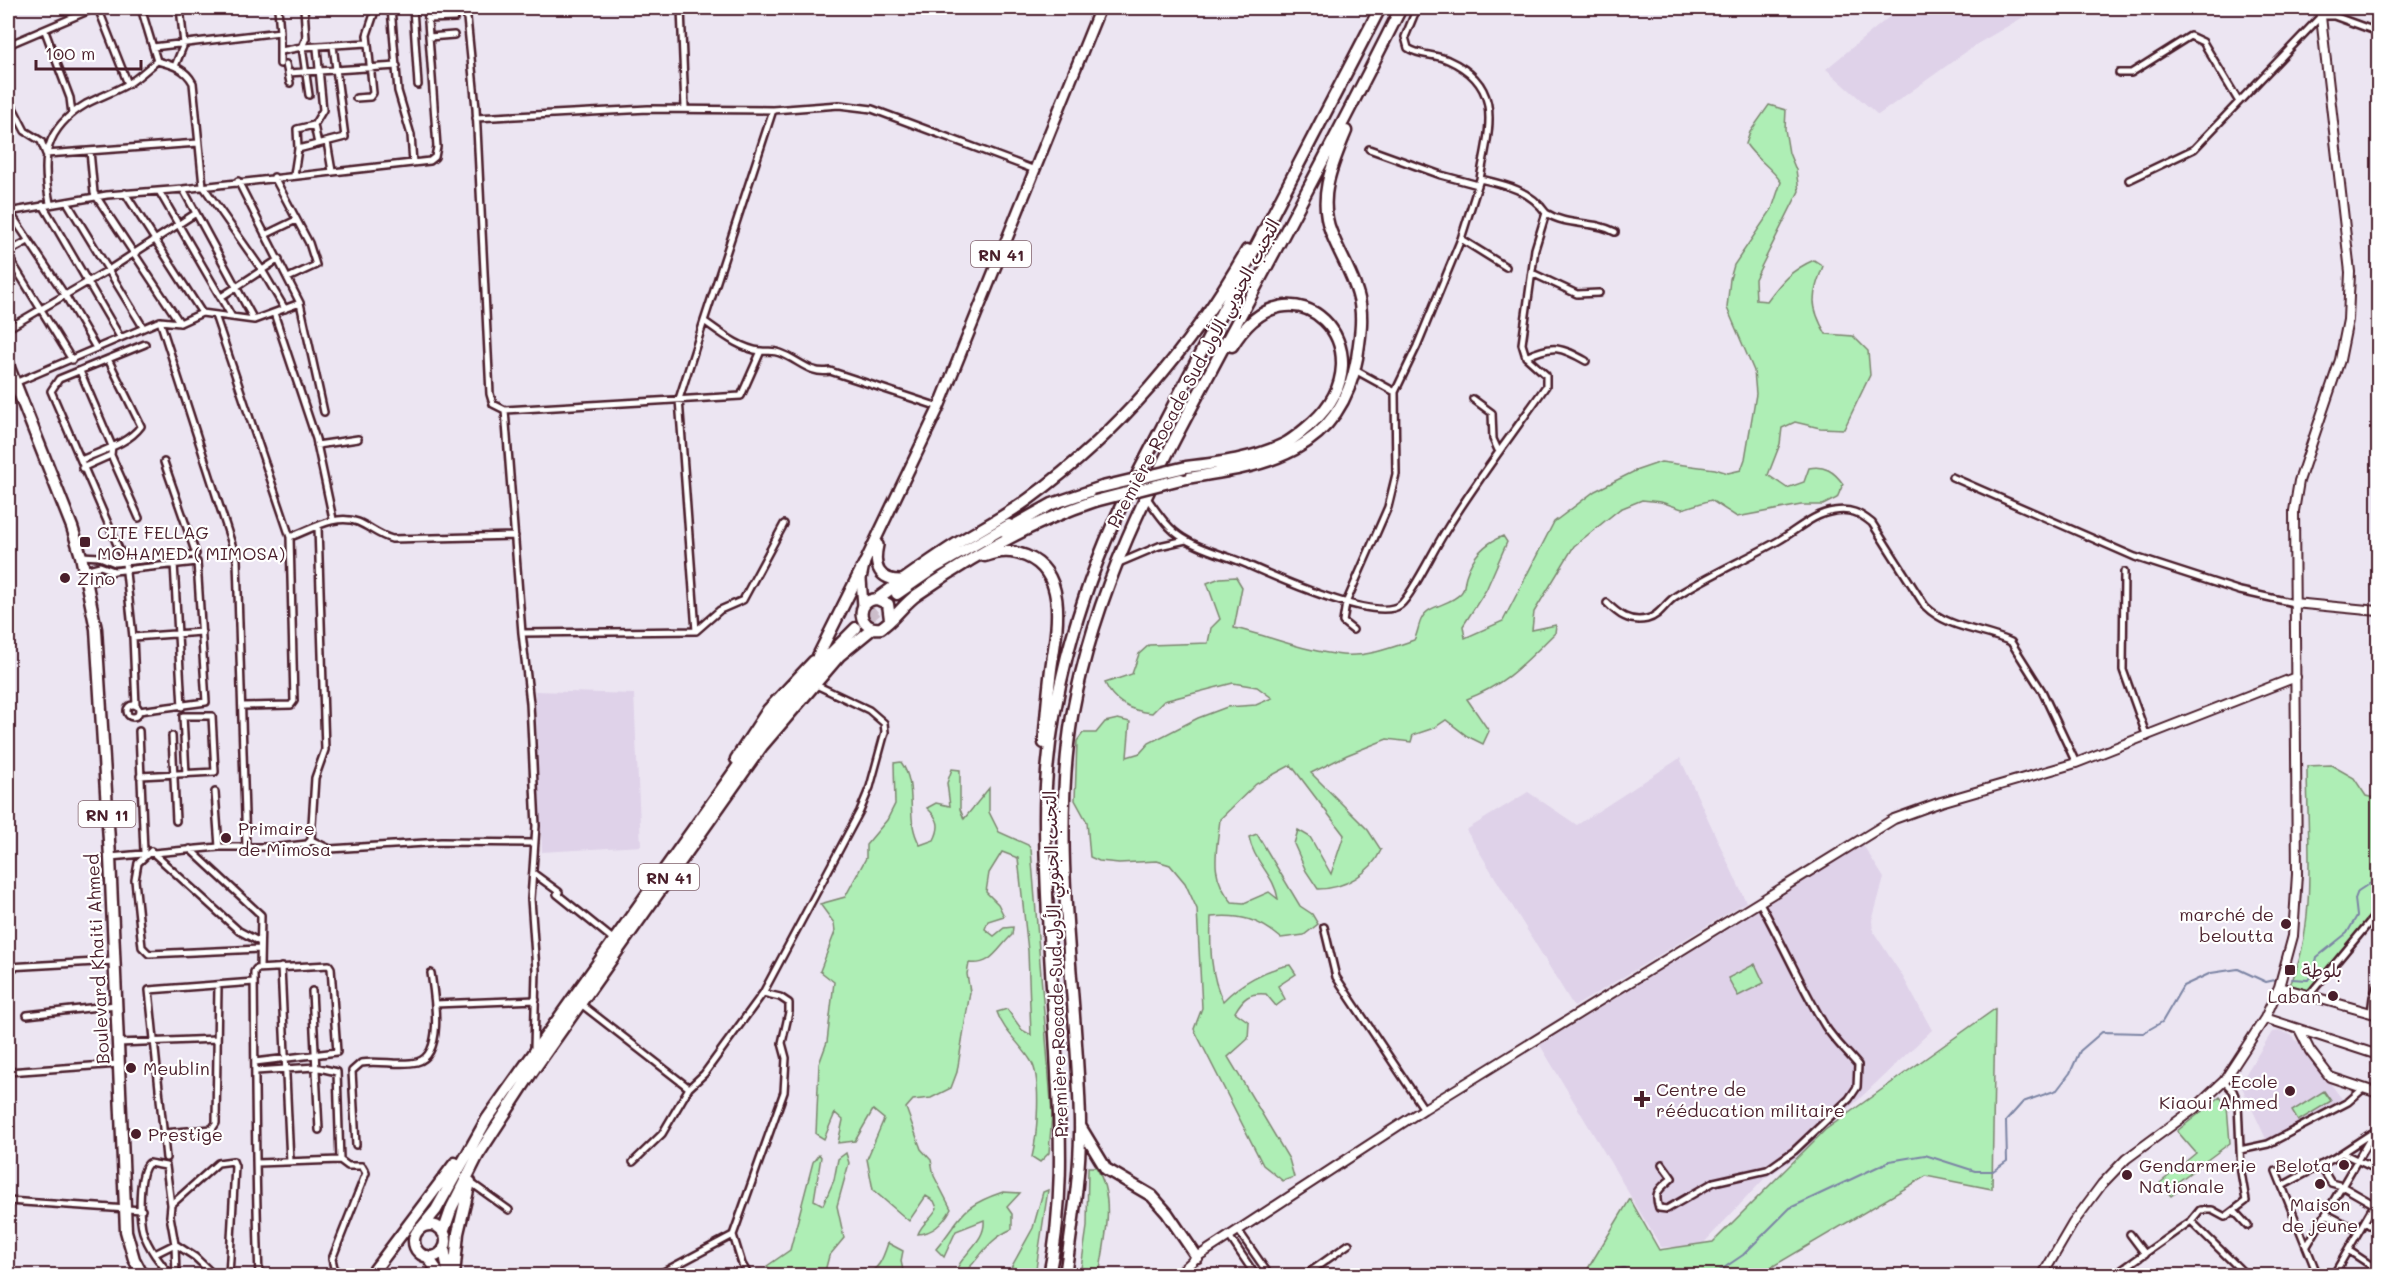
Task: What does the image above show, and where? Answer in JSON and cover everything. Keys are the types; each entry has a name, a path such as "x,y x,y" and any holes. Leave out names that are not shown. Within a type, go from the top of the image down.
{"highway":[{"name":"Première Rocade Sud التجنب الجنوبي الأول","path":"1049,1275 1061,1145 1045,805 1052,733 1061,686 1082,606 1109,530 1146,454 1380,8"},
{"name":"Première Rocade Sud التجنب الجنوبي الأول","path":"1065,1275 1080,1126 1063,817 1072,717 1089,643 1115,565 1145,496 1335,139 1401,8"},
{"path":"1076,462 1029,499 903,580 879,600 862,610 862,621 872,629 885,626 914,597 963,564 1046,517 1095,501 1181,479 1245,469 1270,462 1298,448 1332,420 1345,398 1355,370 1361,318 1358,295 1329,229 1325,201 1328,177 1386,38"},
{"path":"897,594 967,548 1076,462 1146,394 1206,318 1350,63"},
{"path":"967,548 1052,504 1102,487 1186,467 1247,458 1286,443 1319,417 1331,403 1342,371 1342,352 1330,327 1315,314 1298,306 1284,305 1270,308 1257,315 1236,339 1171,446"},
{"name":"Boulevard Khaiti Ahmed","path":"8,365 81,556 82,571 96,629 110,857 128,1240 143,1275"},
{"path":"879,600 900,599 976,549 1052,504"},
{"path":"963,564 997,552 1009,551 1031,558 1048,574 1053,584 1057,615 1044,743 1045,805"},
{"name":"RN 41","path":"818,656 864,564"},
{"path":"879,600 890,609 890,619"},
{"name":"RN 41","path":"370,1275 487,1119 716,799 731,768 760,720 862,610"},
{"path":"716,799 772,719 818,666 856,628"},
{"name":"RN 41","path":"443,1233 452,1207 486,1143 580,1004 762,746 847,648 872,629"},
{"name":"RN 41","path":"422,1227 436,1210 487,1119"},
{"path":"1080,1126 1101,1162 1119,1178 1152,1196 1167,1213 1197,1257"},
{"path":"454,1275 458,1233 470,1182 486,1143"},
{"path":"1077,1171 1082,1161 1088,1159 1101,1162"},
{"path":"383,1259 414,1238 422,1227 436,1227 443,1233 449,1275"},
{"path":"414,1238 418,1252 427,1256 441,1275"},
{"path":"427,1256 437,1255 444,1248"}],"main road":[{"name":"RN 41","path":"897,499 939,407 1100,8"},
{"path":"2042,1275 2073,1223 2102,1184 2126,1159 2194,1109 2224,1081 2265,1018 2279,987 2293,936 2296,874 2296,677 2293,545 2299,481 2340,360 2348,320 2350,272 2321,12"},
{"path":"879,600 867,588 865,578 897,499"},
{"path":"862,610 861,579 864,564 897,499"},
{"path":"878,542 875,560 877,570 888,578 903,580"},
{"path":"2294,603 2379,611"},
{"path":"1176,1275 1197,1257 1424,1109 1894,819 1941,802 2076,763 2296,677"},
{"path":"2279,987 2376,1014"},
{"path":"2265,1018 2379,1055"},
{"path":"2299,1029 2310,1051 2330,1077 2379,1093"}],"street":[{"path":"8,45 45,31 85,9 96,8 128,84"},
{"path":"156,61 141,8 180,8 184,44 175,66"},
{"path":"278,8 283,64 290,83"},
{"path":"304,8 306,38 302,47 309,95"},
{"path":"356,98 370,97 374,93 367,43 368,32 376,8 391,8 398,91 411,135 413,163"},
{"path":"413,8 418,85"},
{"path":"96,348 65,295 8,212 97,196 159,192 430,160 437,151 427,8"},
{"path":"466,8 476,118 490,394 493,404 505,410 741,396 761,351"},
{"path":"681,8 685,108"},
{"path":"1353,630 1343,622 1346,603 1388,507 1393,489 1397,460 1395,392 1417,346 1461,239 1479,182 1490,131 1488,102 1478,82 1453,62 1408,48 1405,38 1417,8"},
{"path":"2129,180 2194,149 2321,12 2379,32"},
{"path":"428,19 455,18"},
{"path":"45,31 70,99 72,114"},
{"path":"153,47 280,32"},
{"path":"429,37 454,35"},
{"path":"2119,73 2131,73 2190,36 2203,42 2239,102"},
{"path":"281,51 302,47 317,48 367,43"},
{"path":"298,149 345,137 333,46"},
{"path":"317,48 323,110 314,125 318,144"},
{"path":"50,203 44,175 46,154 53,136 72,114 128,84 156,61"},
{"path":"156,61 175,66 189,75 193,83 203,186 262,270 285,309"},
{"path":"288,73 397,66"},
{"path":"8,98 25,131 41,141 46,154"},
{"path":"476,118 685,108 773,110 839,105 872,109 1035,170"},
{"path":"696,631 679,399 773,110"},
{"path":"294,175 298,149 297,129 314,125"},
{"path":"327,142 332,171"},
{"path":"46,154 198,143"},
{"path":"1369,149 1441,176 1527,193 1538,201 1545,213 1566,222 1603,225 1615,232"},
{"path":"90,151 94,193 132,254 180,323"},
{"path":"273,177 309,243 316,265 288,278"},
{"path":"238,181 300,303 324,412"},
{"path":"183,189 254,320"},
{"path":"159,192 232,317"},
{"path":"125,193 202,313"},
{"path":"67,202 110,269 143,327"},
{"path":"43,205 120,337"},
{"path":"12,326 110,269 196,213"},
{"path":"1145,496 1166,525 1186,540 1284,583 1346,603 1394,609 1403,604 1446,530 1498,450 1546,386 1546,375 1526,357 1522,344 1538,234 1545,213"},
{"path":"265,235 296,220"},
{"path":"1461,239 1506,267"},
{"path":"28,241 8,254 72,360"},
{"path":"221,297 279,260"},
{"path":"1532,273 1576,294 1599,293"},
{"path":"15,383 160,321 180,323 202,313 254,320 300,303"},
{"path":"274,313 318,445 333,519"},
{"path":"215,315 290,537 294,701 291,705 244,706"},
{"path":"160,321 237,560 244,706 246,847"},
{"path":"704,321 736,343 761,351 774,351 814,372 830,371 939,407"},
{"path":"86,585 114,571 126,570 174,563 197,562 206,702 182,707 138,708 133,637 126,570 125,563 82,468 81,460 51,391 59,379 146,344"},
{"path":"1526,357 1545,347 1564,349 1586,361"},
{"path":"81,460 135,435 141,426 108,359"},
{"path":"1355,370 1395,392"},
{"path":"80,371 112,446 111,455 140,518"},
{"path":"1473,399 1492,413 1493,440 1498,450"},
{"path":"505,410 522,633 530,703 535,843 531,899 536,1000 534,1053"},
{"path":"318,445 358,439"},
{"path":"82,468 111,455"},
{"path":"82,571 115,563 196,554 164,462"},
{"path":"1952,477 2135,557 2240,591 2294,603"},
{"path":"1607,603 1619,615 1632,620 1648,619 1673,598 1780,540 1820,514 1847,510 1860,513 1872,523 1925,606 1934,614 1948,622 2012,642 2042,691 2076,763"},
{"path":"290,537 333,519 353,521 377,535 392,539 515,536"},
{"path":"522,633 696,631 720,610 743,600 784,524"},
{"path":"110,857 149,851 298,845 307,844 311,840 315,778 325,750 318,527"},
{"path":"1115,565 1159,546 1186,540"},
{"path":"81,556 100,557 115,563"},
{"path":"174,563 182,707"},
{"path":"100,566 114,571"},
{"path":"2124,572 2123,670 2147,737"},
{"path":"133,637 202,632"},
{"path":"633,1162 662,1134 689,1088 704,1074 763,993 860,811 870,787 885,732 884,723 873,712 814,684"},
{"path":"140,776 174,775 215,772 212,716 183,716 186,774"},
{"path":"139,731 140,776 149,851 239,931 260,942"},
{"path":"172,736 176,821"},
{"path":"215,792 219,847"},
{"path":"311,840 330,849 441,842 535,843"},
{"path":"190,849 261,915 260,968"},
{"path":"149,851 138,863 135,880 142,947 148,954 260,949"},
{"path":"533,873 614,940"},
{"path":"1662,1164 1672,1178 1656,1192 1654,1197 1659,1208 1667,1209 1714,1182 1767,1170 1824,1124 1857,1086 1858,1065 1827,1028 1792,969 1771,920 1760,903"},
{"path":"2310,994 2379,912"},
{"path":"1324,927 1336,977 1424,1109"},
{"path":"8,967 114,961"},
{"path":"255,1062 337,1052 331,968 326,963 255,970 255,1062 259,1275"},
{"path":"281,967 290,1162"},
{"path":"356,1145 352,1071 361,1063 417,1062 427,1056 434,1044 435,1004 431,973"},
{"path":"166,1158 164,1133 161,1130 149,990 254,982"},
{"path":"2376,1014 2373,996 2379,984"},
{"path":"164,1133 215,1126 218,985"},
{"path":"312,991 319,1130"},
{"path":"748,1275 733,1235 784,1092 786,1058 782,1043 789,1012 789,1003 780,997 763,993"},
{"path":"435,1004 536,1000"},
{"path":"580,1004 689,1088"},
{"path":"27,1015 116,1005"},
{"path":"118,1043 217,1039"},
{"path":"8,1072 119,1064"},
{"path":"256,1071 315,1067 338,1074 340,1160"},
{"path":"2113,1275 2191,1221 2200,1210 2212,1210 2225,1217 2246,1202 2238,1103 2233,1091 2224,1081"},
{"path":"2240,1150 2268,1144 2348,1102 2364,1088"},
{"path":"2282,1186 2342,1153 2377,1129"},
{"path":"2307,1246 2377,1129"},
{"path":"2342,1153 2359,1158 2379,1170"},
{"path":"257,1164 340,1160 348,1166 362,1166 366,1173 332,1259 336,1275"},
{"path":"171,1205 218,1163 232,1161 235,1166 229,1275"},
{"path":"149,1163 166,1166 175,1244 174,1275 155,1254 143,1231 141,1174 149,1163"},
{"path":"2320,1165 2331,1183 2342,1186 2375,1205"},
{"path":"2276,1171 2318,1275"},
{"path":"470,1182 509,1210"},
{"path":"2333,1275 2379,1198"},
{"path":"8,1201 142,1210"},
{"path":"2235,1212 2248,1226"},
{"path":"2326,1214 2359,1231"},
{"path":"2191,1221 2247,1275"},
{"path":"2364,1222 2379,1231"},
{"path":"1238,1230 1270,1275"},
{"path":"2130,1234 2145,1254"},
{"path":"656,1275 733,1235"},
{"path":"1229,1236 1256,1275"},
{"path":"155,1254 175,1244"},
{"path":"175,1244 215,1275"},
{"path":"1304,1275 1349,1244"},
{"path":"2348,1250 2378,1273"}],"shaded area":[{"path":"1900,8 2039,8 1977,44 1878,115 1826,69"},
{"path":"535,691 634,694 641,846 542,852"},
{"path":"1680,758 1746,902 1574,1007 1466,830 1528,792 1577,825"},
{"path":"1863,845 1884,878 1872,921 1873,931 1903,977 1932,1030 1801,1154 1764,1179 1700,1247 1661,1247 1540,1045"},
{"name":"Ecole Kiaoui Ahmed","path":"2281,1031 2291,1035 2304,1048 2342,1099 2267,1141 2240,1083 2272,1032"}],"green space":[{"path":"1769,105 1786,110 1785,129 1799,191 1755,279 1756,300 1767,301 1787,277 1814,260 1823,266 1816,285 1814,300 1821,324 1826,334 1853,336 1868,351 1870,375 1844,429 1820,428 1795,422 1782,428 1780,444 1768,475 1787,488 1804,482 1809,468 1824,468 1832,472 1843,484 1837,498 1823,505 1801,505 1737,517 1711,500 1682,509 1661,502 1642,500 1620,509 1574,546 1534,612 1532,630 1556,625 1555,633 1505,679 1467,699 1489,731 1483,744 1467,736 1446,720 1434,728 1413,735 1411,742 1387,739 1311,773 1368,830 1381,850 1371,866 1347,883 1318,889 1306,871 1294,844 1298,830 1310,837 1331,874 1344,835 1291,765 1256,784 1220,819 1216,852 1217,872 1224,892 1232,902 1244,903 1269,892 1278,899 1273,883 1251,846 1249,837 1257,834 1300,906 1312,914 1318,924 1304,935 1281,938 1265,926 1248,919 1231,916 1211,917 1213,971 1223,1001 1245,983 1272,970 1290,965 1296,974 1278,986 1285,999 1276,1006 1266,994 1251,995 1241,1003 1235,1012 1249,1022 1248,1039 1228,1057 1289,1159 1294,1177 1283,1181 1263,1165 1194,1029 1202,1008 1197,909 1185,883 1170,865 1157,861 1119,863 1099,861 1090,857 1087,822 1075,800 1077,741 1083,733 1096,733 1105,722 1118,719 1130,722 1127,757 1140,753 1149,743 1198,718 1227,707 1256,705 1272,698 1257,687 1233,683 1164,701 1152,713 1124,705 1113,696 1105,683 1132,674 1139,654 1149,645 1208,643 1211,628 1220,619 1207,583 1220,578 1236,577 1242,587 1234,628 1328,653 1351,655 1370,653 1414,640 1425,613 1461,593 1465,578 1476,557 1490,543 1503,536 1507,542 1486,590 1463,626 1465,638 1503,621 1554,522 1595,491 1635,471 1661,462 1715,469 1728,473 1741,470 1756,394 1754,371 1727,308 1734,265 1772,209 1781,182 1746,144 1750,132"},
{"path":"901,762 909,782 913,825 920,845 934,840 938,831 936,819 927,808 936,803 950,806 947,783 952,769 960,770 960,809 964,819 989,788 989,812 999,832 1028,845 1031,849 1052,1114 1049,1153 1040,1162 1032,1157 1038,1108 1034,1069 1031,1061 1004,1026 997,1012 1007,1009 1022,1030 1031,1035 1028,951 1018,858 1002,852 989,873 986,892 998,904 1004,916 988,921 985,929 994,936 1004,928 1013,927 1012,935 989,959 969,963 967,974 970,992 957,1072 951,1088 931,1098 913,1100 906,1108 921,1149 931,1160 934,1176 951,1209 938,1226 928,1232 918,1234 937,1208 934,1201 926,1196 909,1221 873,1190 867,1159 884,1119 873,1110 855,1141 838,1143 843,1120 835,1113 824,1139 816,1134 819,1064 827,1042 834,982 820,971 835,932 834,923 820,904 845,897 866,858 866,845 887,820 895,804 894,763"},
{"path":"2331,765 2354,778 2366,796 2378,799 2378,906 2309,990 2290,985 2299,962 2308,907 2307,766"},
{"path":"1755,964 1764,983 1738,996 1728,978"},
{"path":"1995,1009 1992,1189 1926,1176 1758,1275 1584,1275 1630,1199 1659,1250 1713,1242 1825,1130"},
{"path":"2324,1091 2331,1101 2298,1121 2292,1111"},
{"path":"2220,1097 2227,1106 2230,1143 2179,1181 2182,1188 2171,1196 2160,1183 2196,1153 2177,1131"},
{"path":"846,1153 849,1163 837,1206 844,1238 829,1256 824,1275 776,1275 767,1266 790,1250 813,1162 819,1154 821,1157 814,1200 823,1205 834,1180 838,1159"},
{"path":"1088,1167 1096,1167 1106,1192 1106,1234 1099,1275 1080,1275 1087,1227"},
{"path":"1048,1190 1035,1275 1007,1275 1033,1228 1043,1192"},
{"path":"1003,1192 1020,1193 1007,1207 1012,1214 1012,1229 996,1238 964,1273 956,1271 978,1240 984,1227 984,1220 956,1231 944,1257 936,1249 969,1208 988,1197"},
{"path":"888,1243 903,1251 901,1261 904,1275 863,1275 877,1267"}],"waterway":[{"path":"2292,979 2308,980 2314,971 2317,957 2347,933 2357,916 2355,899 2358,891 2378,878"},
{"path":"1712,1276 1743,1255 1790,1208 1890,1161 1925,1155 1975,1171 1993,1171 2007,1161 2006,1121 2023,1102 2057,1090 2070,1073 2080,1051 2102,1032 2143,1033 2162,1022 2183,986 2211,973 2238,969 2266,982 2275,980"},
{"path":"1606,1276 1610,1271 1624,1268 1633,1276"}],"tunnel":[{"path":"858,627 897,594"}],"place":[{"name":"CITE FELLAG MOHAMED ( MIMOSA)","path":"85,542"},
{"name":"Zino","path":"65,578"},
{"name":"Primaire de Mimosa","path":"226,838"},
{"name":"marché de beloutta","path":"2286,924"},
{"name":"بلوطة","path":"2290,970"},
{"name":"Laban","path":"2333,996"},
{"name":"Meublin","path":"131,1068"},
{"name":"Ecole Kiaoui Ahmed","path":"2290,1091"},
{"name":"Centre de rééducation militaire","path":"1642,1099"},
{"name":"Prestige","path":"136,1134"},
{"name":"Belota","path":"2344,1165"},
{"name":"Gendarmerie Nationale","path":"2127,1175"},
{"name":"Maison de jeune","path":"2320,1184"}]}
